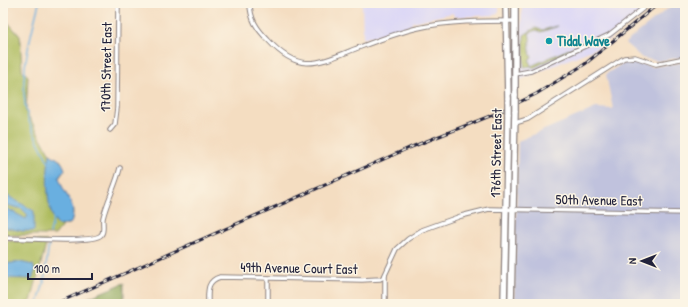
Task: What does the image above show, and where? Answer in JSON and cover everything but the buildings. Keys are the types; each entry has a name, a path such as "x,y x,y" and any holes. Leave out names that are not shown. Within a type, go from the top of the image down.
{"main road":[{"name":"176th Street East","path":"506,3 511,304"},
{"name":"176th Street East","path":"504,304 515,110 516,3"}],"street":[{"name":"170th Street East","path":"110,130 115,124 117,108 118,3"},
{"path":"250,3 252,19 258,30 270,42 291,59 316,63 329,60 386,36 420,28 476,22 515,21"},
{"path":"515,74 531,71 609,35 646,6"},
{"path":"265,46 270,42"},
{"path":"514,123 528,119 624,58 635,57 656,64 685,58"},
{"path":"3,238 81,240 96,238 101,235 103,231 103,218 120,168"},
{"name":"50th Avenue East","path":"385,276 397,249 408,239 422,230 461,216 489,209 685,213"},
{"path":"385,276 385,304"},
{"name":"49th Avenue Court East","path":"208,304 208,288 212,281 220,277 362,280 380,279 385,276"},
{"path":"268,278 268,304"}],"shaded area":[{"path":"362,3 499,3 499,11 496,15 454,17 453,13 412,22 412,25 363,39"},
{"path":"522,3 653,3 601,46 520,80"},
{"path":"675,3 685,3 685,57 658,61 642,58 625,43"},
{"path":"632,61 652,67 685,62 685,304 514,304 518,141 596,108 613,109 606,74 625,62"}],"green space":[{"path":"3,3 4,18 20,36 22,70 28,76 26,112 50,154 61,161 65,170 59,178 73,210 73,216 71,223 62,226 55,235 3,235"},
{"path":"558,26 541,32 536,30 529,33 532,58 529,60 531,66 524,67 524,35 535,28 543,30"},
{"path":"579,41 581,45 533,68 531,66 578,45"},
{"path":"3,241 47,241 31,301 23,304 3,304"},
{"path":"124,283 124,304 73,304"}],"water":[{"path":"50,154 60,160 63,164 65,170 59,177 73,210 71,223 59,226 54,220 49,203 47,181"},
{"path":"3,193 34,211 34,231 22,231 3,227 3,209 6,208 26,219 28,215 22,209 3,204"},
{"path":"20,262 33,265 35,271 32,279 3,278 3,264"}],"waterway":[{"path":"39,3 26,60 24,89 28,118 35,136 49,163"},
{"path":"50,234 54,216"},
{"path":"38,303 44,282 49,243"}],"railway":[{"path":"55,304 409,148 495,114 536,94 585,64 659,3"}],"place":[{"name":"Tidal Wave","path":"549,41"}]}
